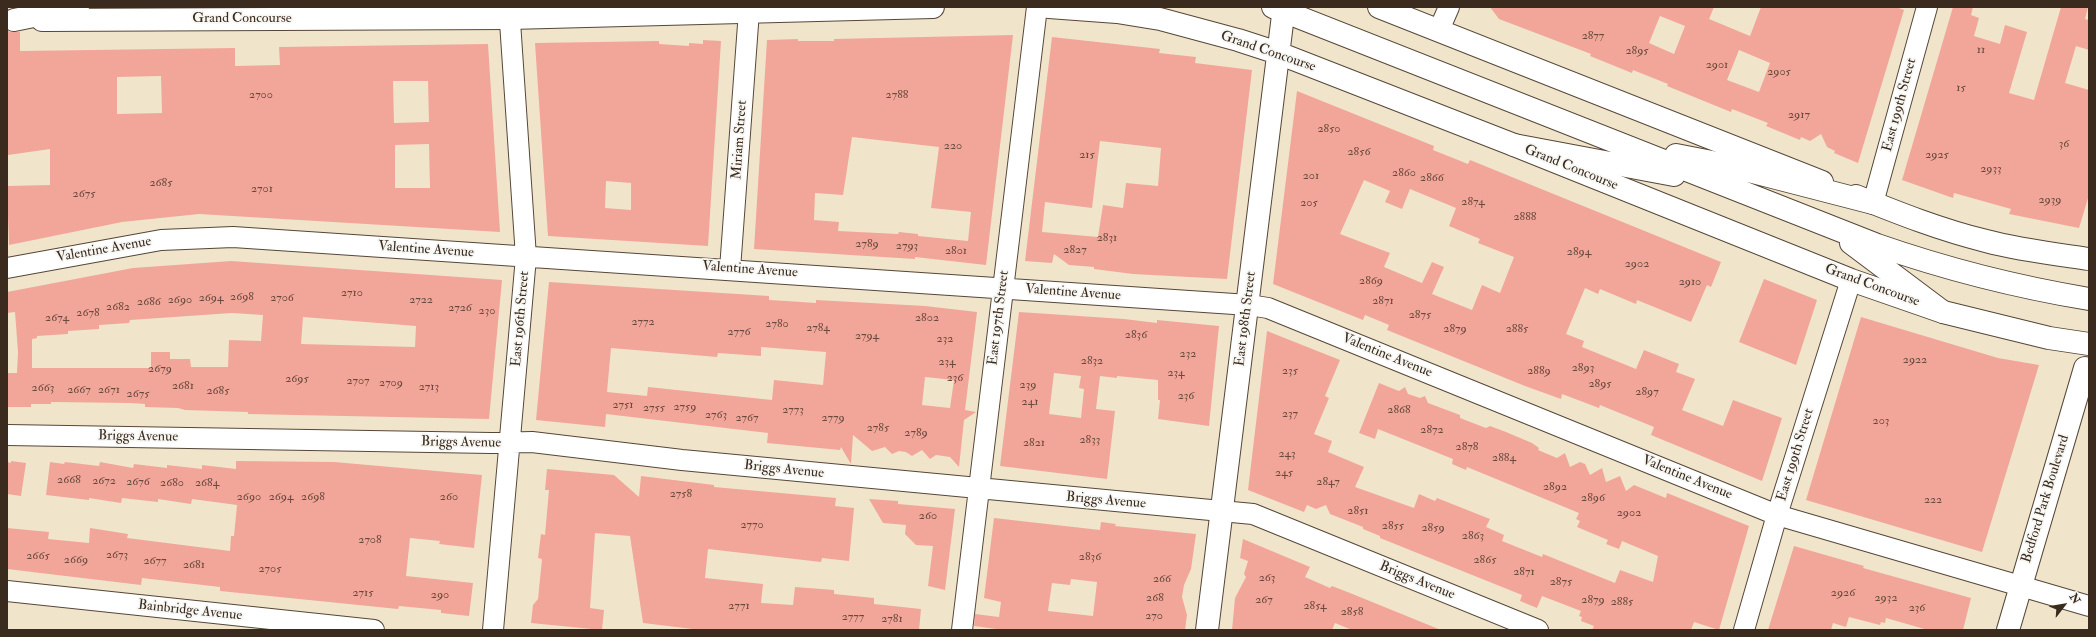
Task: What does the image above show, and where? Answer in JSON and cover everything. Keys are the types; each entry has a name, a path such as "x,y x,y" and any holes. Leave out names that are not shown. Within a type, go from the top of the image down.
{"street":[{"path":"10,20 78,7"},
{"name":"Grand Concourse","path":"10,20 510,12 750,11 933,7"},
{"name":"East 197th Street","path":"962,630 1037,7"},
{"name":"Grand Concourse","path":"1049,7 1117,12 1160,19 1217,34 1278,53 1514,145 1851,280 1943,312 2048,338 2089,344"},
{"path":"1379,7 1916,219 1986,241 2022,249 2089,259"},
{"path":"1439,30 1449,7"},
{"name":"East 199th Street","path":"1873,202 1927,7"},
{"path":"1280,8 1830,228 1940,266 2019,286 2089,299"},
{"name":"East 198th Street","path":"1208,630 1249,305 1278,53 1280,8"},
{"name":"Miriam Street","path":"730,269 750,11"},
{"name":"East 196th Street","path":"493,630 526,257 510,12"},
{"path":"1619,143 1722,164 1873,202"},
{"path":"1514,145 1724,185"},
{"path":"1830,228 1943,312"},
{"name":"Valentine Avenue","path":"7,268 161,240 200,237 233,237 730,269 1249,305 1268,308 1777,515 2089,606"},
{"name":"East 199th Street","path":"1744,630 1777,515 1851,280"},
{"name":"Bedford Park Boulevard","path":"2008,630 2085,368"},
{"name":"Briggs Avenue","path":"7,435 510,443 532,442 682,460 1253,514 1538,630"},
{"name":"Bainbridge Avenue","path":"7,591 374,630"}],"building":[{"path":"1490,7 1714,7 1709,19 1750,36 1761,7 1896,7 1904,10 1858,163 1834,153 1835,151 1827,147 1821,134 1810,141 1801,137 1800,140 1766,126 1768,123 1732,109 1731,112 1667,86 1668,84 1633,70 1632,73 1590,56 1591,54 1499,19","holes":["1660,16 1685,26 1674,54 1649,43","1739,50 1770,63 1759,92 1727,80"]},
{"path":"1953,7 1973,7 1971,15 1979,18 1974,36 2000,44 2005,25 2027,32 2009,93 2034,100 2061,7 2088,7 2085,19 2089,20 2089,50 2076,46 2065,83 2089,90 2089,195 2079,228 2009,214 2011,209 1954,193 1953,198 1902,180"},
{"path":"7,30 10,32 20,32 20,51 235,48 235,66 280,65 279,47 488,44 500,232 199,214 122,222 9,245 7,186 50,185 50,149 8,155","holes":["161,76 162,113 117,114 117,77","393,81 428,81 429,122 394,123","429,144 430,188 395,188 395,145"]},
{"path":"1013,35 986,265 915,257 915,259 754,249 767,40 798,39 798,41 834,41 834,39","holes":["852,137 939,147 931,208 971,212 968,241 918,236 918,234 899,232 898,234 838,231 839,222 814,220 815,193 843,195"]},
{"path":"1052,37 1160,49 1159,53 1196,57 1195,63 1252,70 1227,279 1133,274 1094,269 1094,267 1069,265 1054,254 1052,263 1025,261","holes":["1100,141 1161,148 1158,186 1126,183 1123,208 1103,205 1098,237 1042,232 1045,202 1092,208"]},
{"path":"703,40 721,41 708,246 548,236 535,43 659,41 659,44 689,46 689,43 703,44","holes":["606,181 631,183 631,210 605,208"]},
{"path":"1297,91 1434,146 1433,150 1468,164 1470,160 1721,262 1711,287 1707,285 1691,322 1637,300 1636,304 1600,289 1598,294 1585,288 1566,334 1584,341 1582,347 1636,369 1644,350 1679,364 1676,372 1695,379 1682,410 1723,426 1733,400 1782,418 1762,481 1651,435 1654,427 1600,405 1599,408 1562,394 1561,399 1525,386 1387,330 1389,325 1365,315 1363,320 1273,284","holes":["1364,180 1390,191 1385,202 1402,209 1410,189 1456,208 1449,226 1480,239 1478,243 1514,257 1500,293 1482,285 1472,310 1432,294 1444,267 1432,262 1422,283 1384,267 1390,253 1340,234"]},
{"path":"231,261 502,280 489,419 248,414 248,412 145,407 145,404 130,403 51,402 51,404 31,404 31,407 7,407 7,373 17,373 18,352 15,312 7,313 7,292 133,268","holes":["232,313 263,315 261,341 229,340 228,367 191,367 190,359 170,359 170,352 151,352 151,368 32,368 32,339 37,338 37,336 68,334 68,331 99,329 99,325 129,323 130,320","303,317 416,326 415,347 301,344"]},
{"path":"1764,279 1817,300 1796,365 1739,342"},
{"path":"549,282 769,296 769,300 816,303 816,300 925,306 977,312 965,410 976,412 964,420 959,467 950,457 936,455 930,459 922,450 912,456 906,452 899,451 892,454 885,447 872,451 853,435 851,464 841,447 840,450 767,443 768,433 606,414 605,427 536,420","holes":["761,347 826,352 823,385 774,380 772,400 648,387 647,396 607,392 611,348 717,357 718,353 761,356","925,377 954,380 950,408 922,405"]},
{"path":"1019,312 1124,319 1157,323 1157,320 1219,326 1209,426 1158,419 1160,400 1158,400 1158,380 1100,376 1096,409 1115,411 1107,479 1000,466","holes":["1054,373 1081,376 1079,388 1084,389 1081,418 1049,414"]},
{"path":"1861,317 1998,358 2039,365 1982,552 1806,500"},
{"path":"1267,331 1340,360 1325,396 1329,398 1314,434 1332,441 1328,452 1364,467 1355,487 1414,508 1419,494 1435,501 1437,498 1490,519 1486,527 1504,535 1502,541 1542,557 1543,554 1615,583 1620,570 1653,582 1658,556 1622,541 1619,549 1606,544 1608,540 1577,527 1580,521 1576,519 1579,513 1467,467 1466,470 1452,464 1453,459 1378,429 1375,439 1359,433 1379,383 1399,391 1405,387 1408,394 1420,398 1425,396 1428,403 1460,415 1460,418 1486,428 1490,426 1532,443 1539,448 1538,450 1557,458 1565,453 1570,467 1580,462 1585,464 1590,475 1602,468 1606,482 1620,476 1626,491 1634,485 1666,498 1667,493 1749,526 1719,630 1694,622 1691,630 1592,630 1594,626 1581,621 1582,617 1579,616 1581,611 1542,596 1537,608 1520,601 1522,595 1380,538 1380,536 1363,529 1363,527 1330,514 1326,505 1316,509 1307,505 1304,512 1248,490"},
{"path":"11,461 26,463 21,496 7,494 7,462 11,463"},
{"path":"236,461 334,462 482,475 474,548 439,544 440,541 410,538 406,576 473,583 469,616 441,613 441,610 399,606 398,609 220,591 220,587 142,578 141,585 7,569 7,528 49,532 48,539 89,543 90,528 128,534 127,538 230,551 231,536 234,536 237,505 192,499 191,504 158,499 158,502 122,498 121,503 89,498 89,500 46,495 50,462 64,464 65,462 99,466 100,462 133,468 134,464 167,468 167,465 202,469 202,465 236,469"},
{"path":"547,469 614,475 639,497 641,476 714,485 714,487 836,498 835,506 854,508 849,561 822,558 821,562 708,549 705,578 763,584 761,603 793,605 795,587 834,590 834,594 874,598 874,604 921,609 919,630 701,630 643,623 630,536 595,533 590,608 604,610 602,630 531,623 533,605 538,599 542,559 538,558 541,534 545,535 549,490 545,490"},
{"path":"869,499 898,501 898,504 955,509 945,590 928,586 933,546 916,545 905,534 906,525 883,523"},
{"path":"994,518 1100,530 1101,522 1116,524 1115,526 1196,534 1191,569 1184,585 1182,597 1187,615 1185,630 1004,630 974,626 975,614 999,617 1001,602 984,598","holes":["1071,579 1097,582 1093,616 1048,611 1052,583 1070,585"]},
{"path":"1243,539 1310,567 1305,577 1330,588 1332,586 1350,593 1441,630 1352,630 1335,623 1332,630 1232,630 1235,598 1246,577 1244,574 1248,561 1240,558"},
{"path":"1794,546 1864,566 1863,568 1971,598 1963,630 1928,630 1886,618 1885,623 1881,622 1880,625 1849,617 1846,627 1833,623 1831,630 1768,630"}]}
